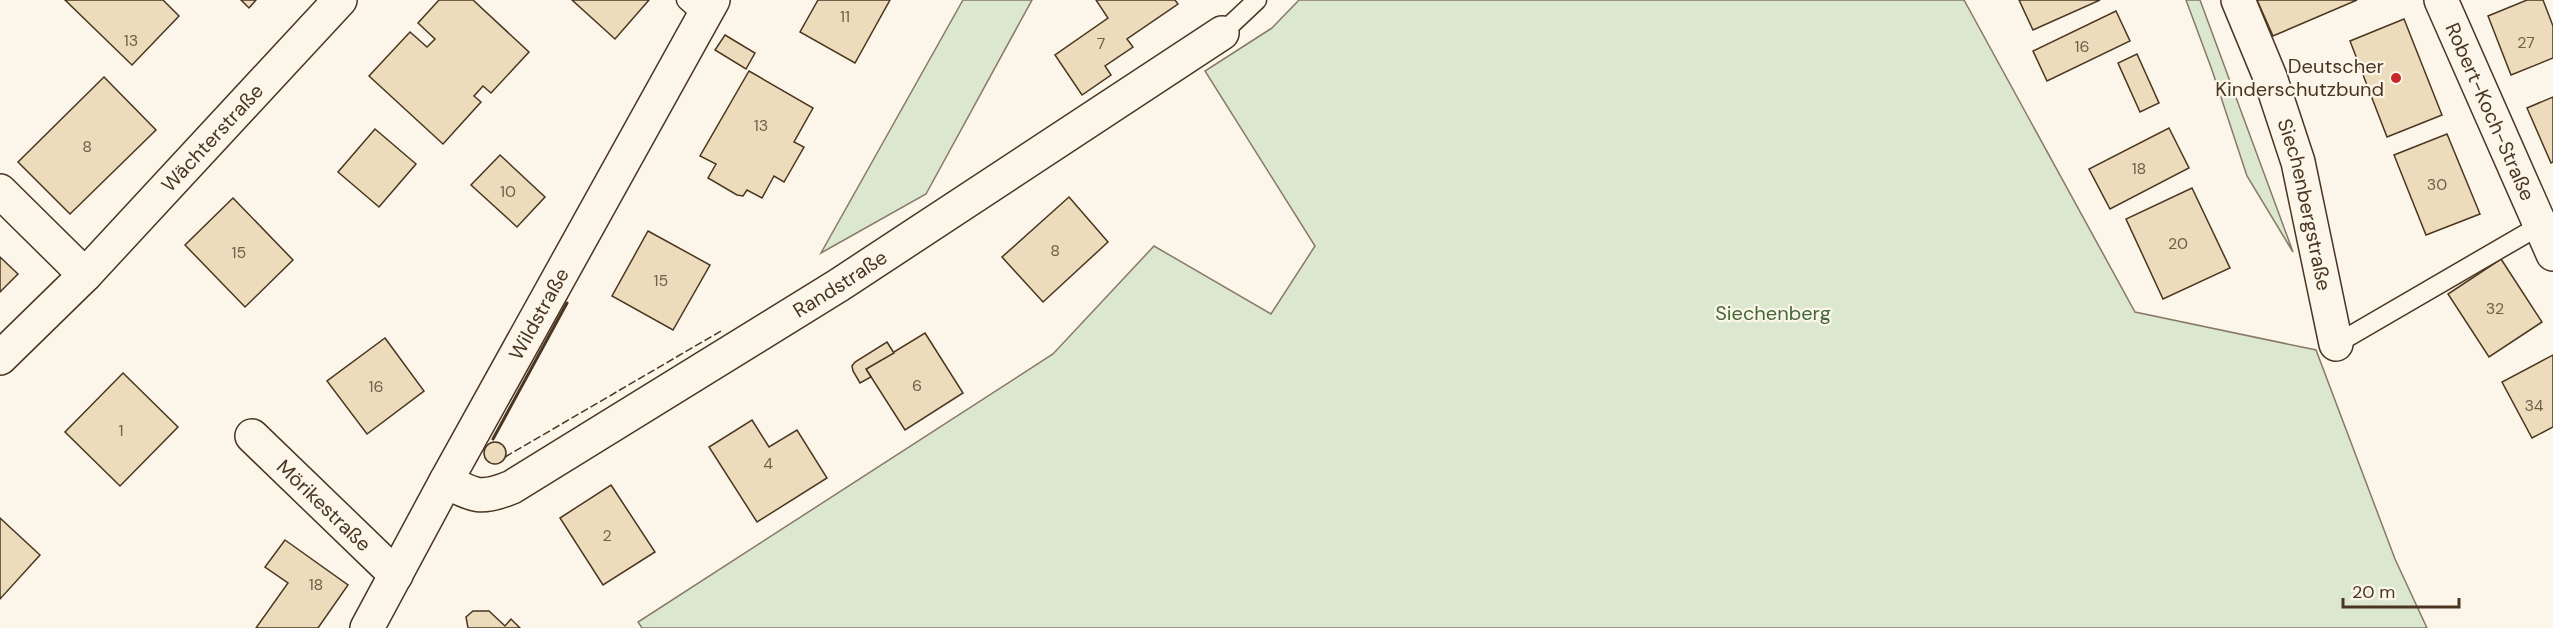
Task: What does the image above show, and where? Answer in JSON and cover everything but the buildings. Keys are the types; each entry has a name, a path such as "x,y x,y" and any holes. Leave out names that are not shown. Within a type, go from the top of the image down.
{"street":[{"name":"Wächterstraße","path":"0,358 85,275 340,0"},
{"name":"Siechenbergstraße","path":"2238,0 2270,77 2298,162 2336,344"},
{"name":"Robert-Koch-Straße","path":"2442,0 2546,240"},
{"name":"Wildstraße","path":"368,628 701,5"},
{"name":"Randstraße","path":"446,481 471,495 491,496 512,487 839,285 1222,33"},
{"path":"0,191 85,275"},
{"name":"Mörikestraße","path":"252,436 396,575"}],"lane":[{"path":"1222,33 1257,0"},
{"path":"2336,344 2546,240"}],"green space":[{"path":"963,0 1032,0 926,194 821,253"},
{"name":"Siechenberg","path":"1299,0 1964,0 2135,312 2316,350 2395,559 2427,628 642,628 638,622 1053,354 1154,246 1271,314 1315,246 1205,71 1272,28"},
{"path":"2186,0 2200,0 2293,252 2247,176"}],"fence":[{"path":"505,457 721,331"}],"wall":[{"path":"493,439 567,303"}],"place":[{"name":"Deutscher Kinderschutzbund","path":"2396,78"}]}
